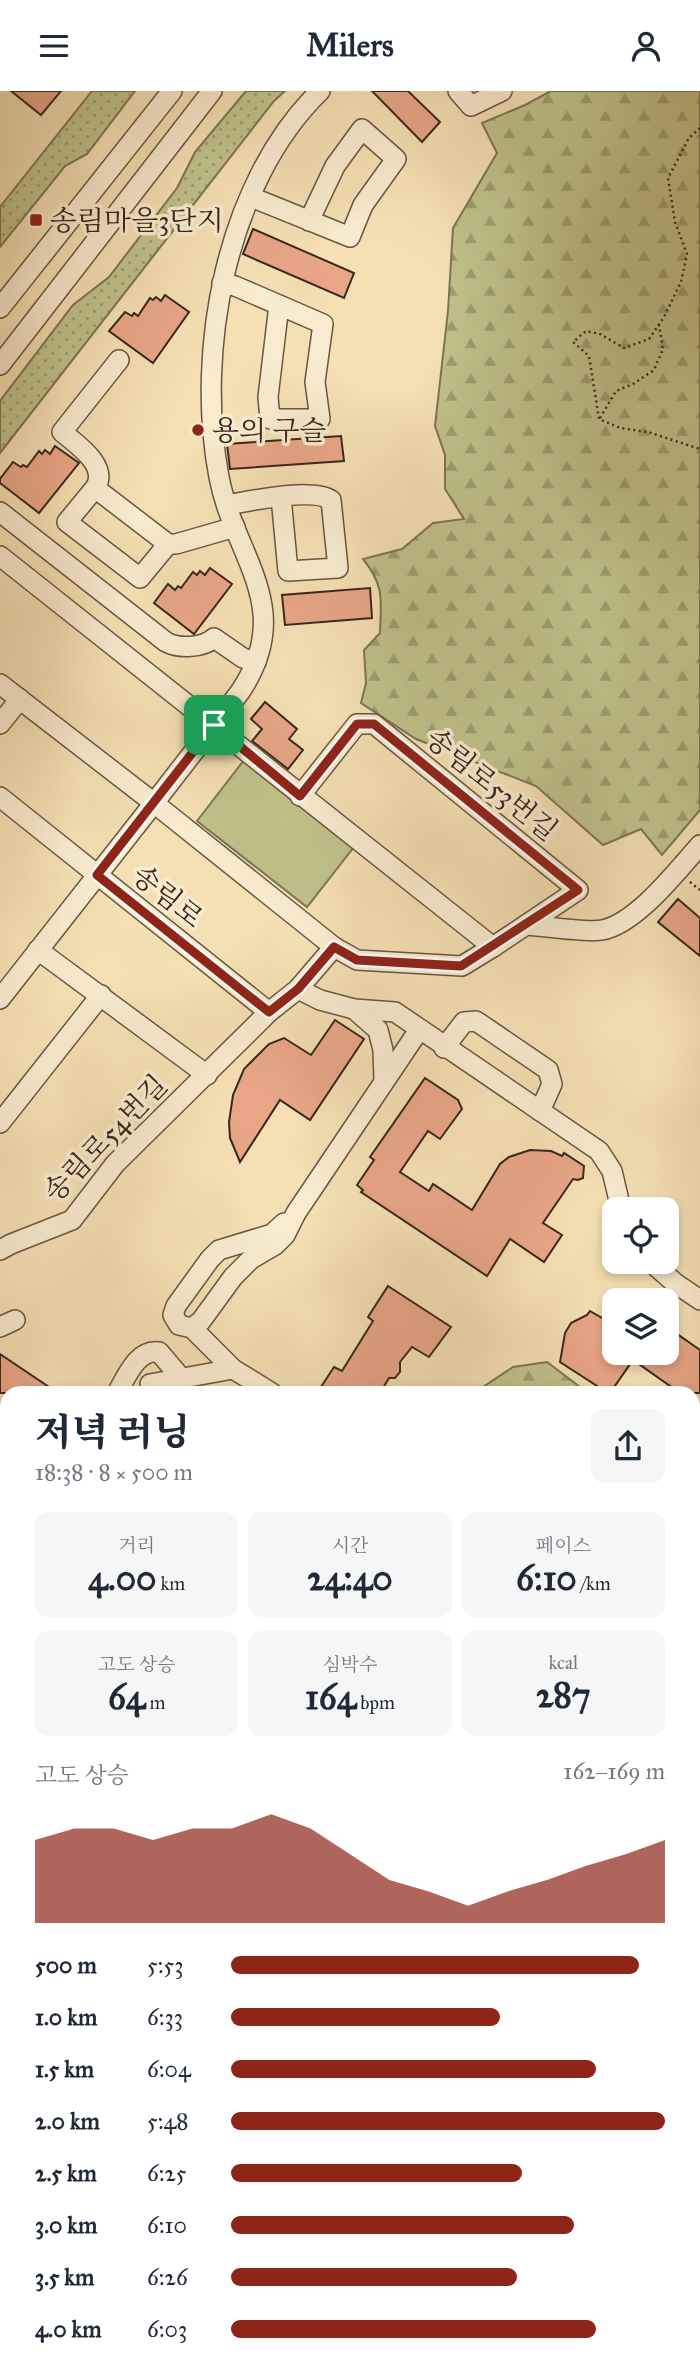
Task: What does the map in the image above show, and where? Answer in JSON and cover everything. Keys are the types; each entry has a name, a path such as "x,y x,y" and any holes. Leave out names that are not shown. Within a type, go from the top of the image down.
{"street":[{"path":"0,308 172,91"},
{"path":"0,365 212,91"},
{"path":"0,999 240,692 256,663 264,624 260,589 227,505 219,476 209,379 226,262 251,197 262,169 283,132 320,91"},
{"path":"458,91 471,106 502,91"},
{"path":"251,197 309,221 350,237 363,205 396,159 362,128 335,166 309,221"},
{"path":"222,283 235,286 279,305 323,324 315,382 320,419 270,419 268,397 279,305"},
{"path":"119,360 62,432 91,457 98,470 99,483 67,522 140,578 168,544"},
{"path":"95,488 168,544 235,527"},
{"path":"227,505 281,497 323,494 331,500 338,568 288,571 281,497"},
{"path":"0,512 174,647 208,644 214,638 243,658 256,663"},
{"path":"0,556 493,947"},
{"name":"송림로53번길","path":"0,684 334,947 357,960 461,966 578,890 374,724 357,724 300,796"},
{"path":"0,724 20,699"},
{"name":"송림로","path":"0,797 269,1012"},
{"path":"526,925 601,931 616,924 656,895 700,845"},
{"path":"269,1012 298,989 334,947"},
{"name":"송림로54번길","path":"38,950 207,1075"},
{"path":"298,989 320,1000 354,1009 395,1012 444,1048 599,1151 612,1171 618,1197"},
{"path":"0,1123 102,995"},
{"path":"354,1009 378,1030 383,1050 384,1081"},
{"name":"송림로54번길","path":"4,1243 72,1220 116,1164 269,1012"},
{"path":"444,1048 464,1022 476,1021 548,1069 552,1084 540,1111"},
{"path":"159,1352 186,1327 201,1321 233,1277 251,1259 275,1245 285,1235 296,1213 419,1030"},
{"path":"261,1386 233,1369 173,1315 176,1306 219,1250 272,1234 296,1213"},
{"path":"665,1274 700,1300"},
{"path":"122,1386 141,1356 149,1351 159,1352 182,1379"},
{"path":"149,1386 162,1366 159,1352"},
{"path":"158,1386 233,1369"}],"path":[{"path":"599,419 589,356 573,342 586,331 600,334 624,348 649,339 659,325 681,282 687,254 675,222 668,178 689,138 700,128"},
{"path":"599,419 616,391 654,370 663,349 659,325"},
{"path":"599,419 620,428 649,432 700,449"}],"green space":[{"path":"92,91 135,91 87,154 65,166 0,247 0,207"},
{"path":"246,91 285,91 274,101 0,453 0,401 73,305 109,277 177,188 195,152"},
{"path":"551,91 700,91 700,810 662,855 641,829 603,845 536,786 416,739 361,703 366,683 364,650 380,633 381,611 375,577 363,559 402,549 433,523 464,519 445,489 445,455 435,426 448,311 453,228 497,153 482,123"},
{"path":"244,760 354,847 307,907 197,821"},
{"path":"547,1362 579,1386 484,1386 513,1367"}],"building":[{"path":"11,91 61,91 41,115"},
{"path":"372,91 408,91 440,122 422,142"},
{"path":"253,229 354,273 344,298 243,254"},
{"path":"165,295 189,312 153,363 109,331 125,312 138,316 150,298 153,300 156,297 161,301"},
{"path":"341,436 344,461 230,469 227,444"},
{"path":"55,446 79,463 39,513 0,483 0,479 13,462 27,467 39,451 42,454 45,450 50,454"},
{"path":"210,568 232,584 194,634 154,603 168,584 175,590 178,586 181,588 193,572 197,575 200,571 205,575"},
{"path":"370,588 372,618 285,625 282,595"},
{"path":"265,702 297,729 289,739 303,750 288,769 252,741 262,729 251,719"},
{"path":"678,899 700,918 700,956 658,922"},
{"path":"335,1020 364,1039 310,1120 280,1100 240,1162 230,1138 229,1122 233,1095 244,1069 269,1044 284,1038 311,1055"},
{"path":"425,1078 458,1100 462,1109 440,1139 428,1131 400,1172 429,1191 433,1184 472,1210 500,1164 509,1157 530,1150 551,1151 562,1156 564,1153 584,1166 583,1178 573,1179 543,1223 562,1235 544,1262 510,1239 487,1276 361,1192 363,1190 357,1185 374,1160 370,1157"},
{"path":"388,1286 451,1327 429,1357 412,1347 400,1362 400,1372 395,1378 389,1378 384,1386 322,1386 334,1367 342,1371 373,1321 368,1317"},
{"path":"590,1311 602,1318 602,1365 630,1365 615,1386 597,1386 560,1362 565,1333 571,1323"},
{"path":"679,1335 700,1350 700,1386 670,1386 640,1365 679,1365"},
{"path":"0,1354 48,1386 0,1386"}],"place":[{"name":"송림마을3단지","path":"36,220"},
{"name":"용의 구슬","path":"198,430"}],"route":[{"path":"357,724 374,724 578,890 461,966 357,960 334,947 298,989 269,1012 97,875 214,725 300,796 357,724"}]}
